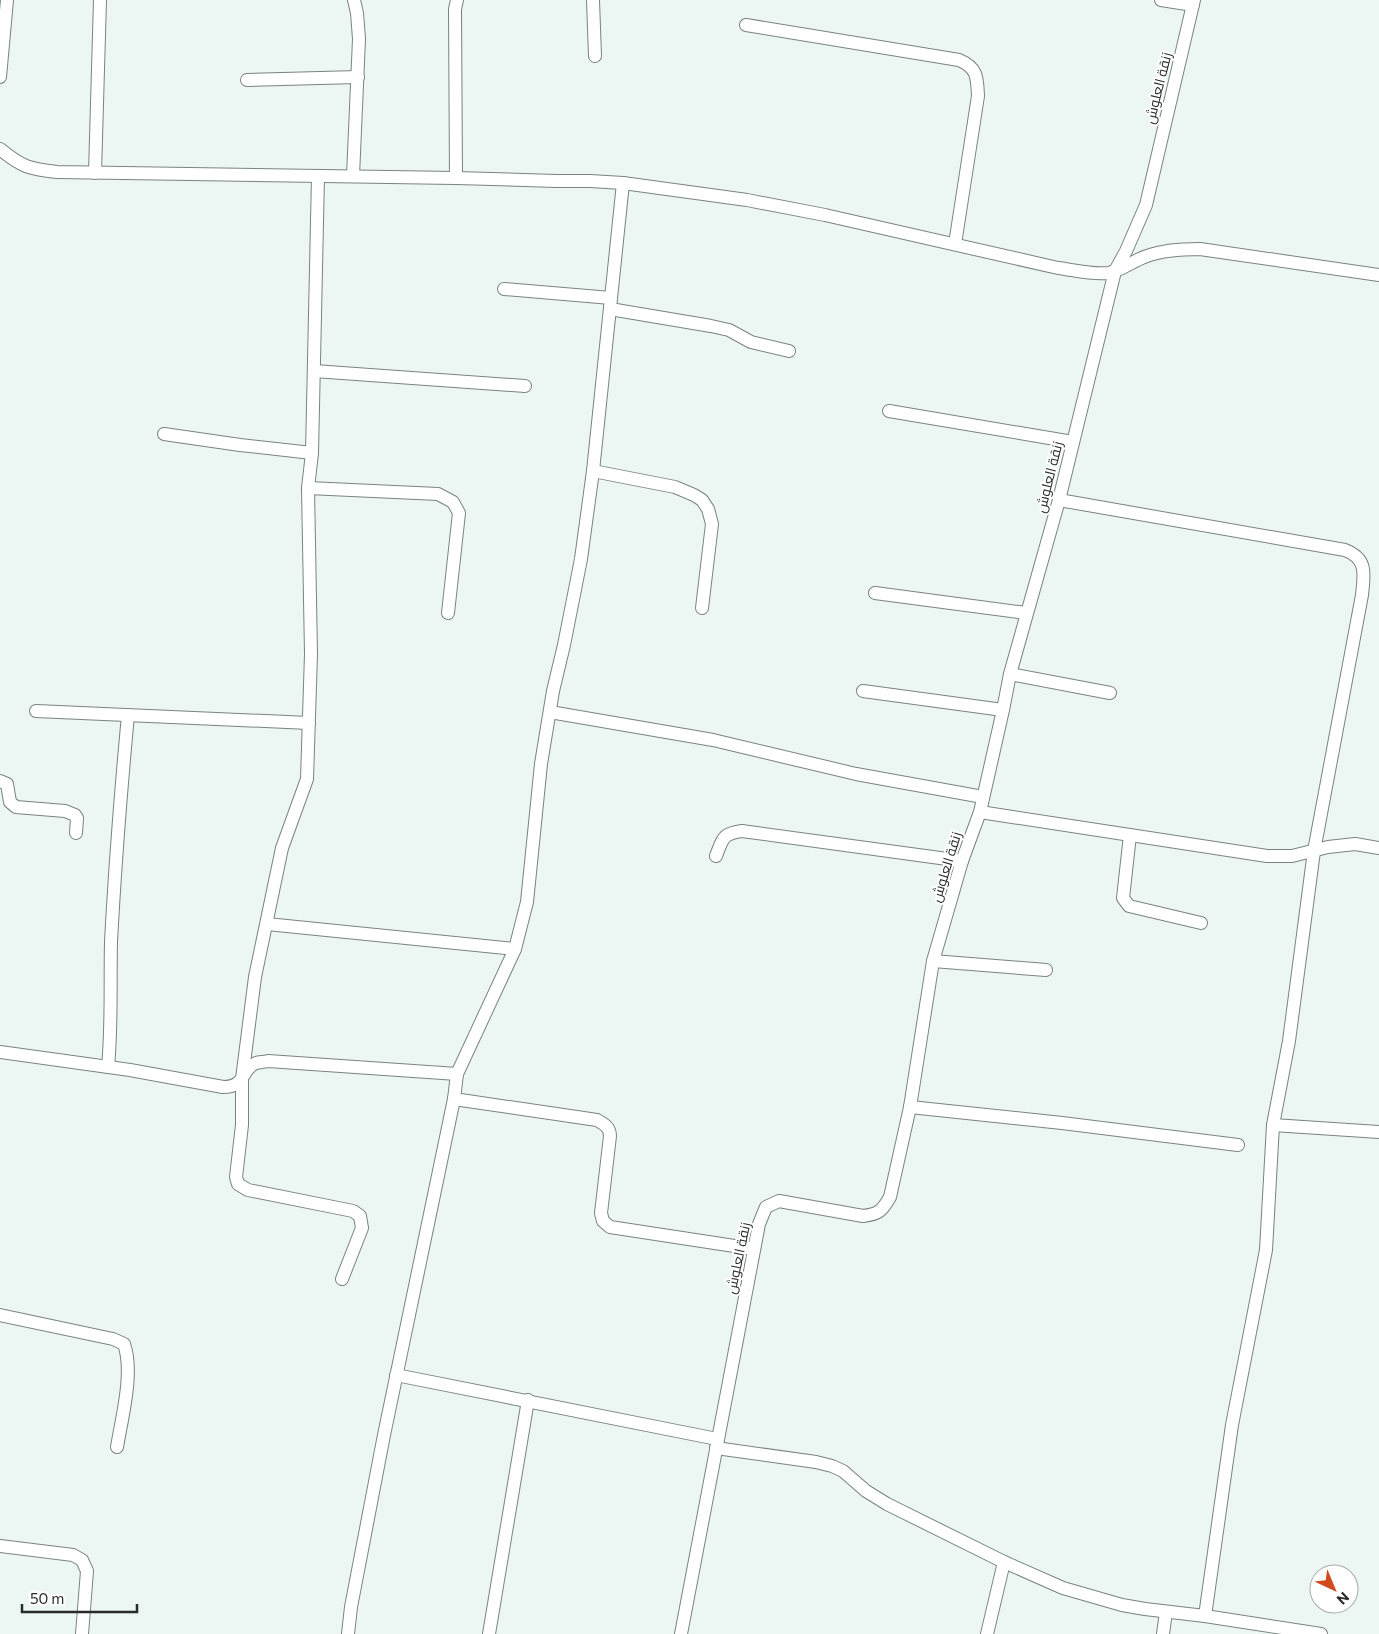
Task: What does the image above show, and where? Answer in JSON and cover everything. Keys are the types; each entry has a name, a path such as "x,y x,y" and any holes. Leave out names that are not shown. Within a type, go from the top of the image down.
{"street":[{"path":"0,76 7,0"},
{"path":"95,173 100,0"},
{"path":"353,176 359,39 354,0"},
{"path":"456,178 455,8 457,0"},
{"path":"593,0 596,56"},
{"path":"1160,0 1194,2"},
{"name":"زنقة العلوش","path":"681,1634 754,1249 763,1212 766,1208 780,1200 863,1216 876,1214 883,1209 890,1198 910,1107 933,961 962,861 980,812 1004,710 1010,674 1059,500 1115,271 1146,205 1194,2"},
{"path":"746,25 959,60 969,64 974,70 978,96 955,244"},
{"path":"247,80 358,77"},
{"path":"0,149 17,163 32,170 57,172 456,178 623,183 747,200 825,215 1058,268 1106,273 1115,271 1152,254 1181,249 1200,249 1379,275"},
{"path":"318,176 312,453 308,488 311,654 307,779 282,848 255,977 242,1079 242,1125 236,1177 238,1184 248,1190 354,1211 360,1216 362,1228 342,1279"},
{"path":"348,1634 351,1606 396,1375 454,1099 457,1074 515,949 528,902 540,764 581,558 593,471 623,183"},
{"path":"504,289 611,304 729,330 751,342 789,351"},
{"path":"314,371 525,386"},
{"path":"889,411 1073,442"},
{"path":"164,434 240,446 312,453"},
{"path":"593,471 675,487 694,494 702,500 708,509 712,524 702,608"},
{"path":"308,488 438,494 453,502 459,513 448,613"},
{"path":"1059,500 1345,550 1355,554 1361,562 1364,573 1362,594 1314,851 1288,1041 1273,1125 1266,1250 1232,1425 1204,1616"},
{"path":"875,593 1026,614"},
{"path":"1010,674 1110,693"},
{"path":"863,691 1004,710"},
{"path":"36,711 310,723"},
{"path":"550,712 713,740 856,774 983,797"},
{"path":"108,1067 111,1032 111,945 128,715"},
{"path":"0,781 7,784 10,802 16,807 65,812 75,815 77,818 76,833"},
{"path":"980,812 1268,856 1292,856 1328,847 1355,844 1379,848"},
{"path":"716,856 723,839 729,833 742,831 962,861"},
{"path":"1130,835 1123,898 1125,902 1129,906 1140,910 1201,923"},
{"path":"267,924 515,949"},
{"path":"933,961 1046,970"},
{"path":"0,1052 232,1087 242,1079 252,1065 268,1061 457,1074"},
{"path":"454,1099 596,1120 606,1125 610,1130 601,1213 603,1221 610,1227 754,1249"},
{"path":"910,1107 1062,1123 1238,1145"},
{"path":"1273,1125 1379,1132"},
{"path":"0,1315 113,1339 124,1344 128,1354 129,1368 117,1447"},
{"path":"396,1375 528,1400 717,1444 832,1466 843,1471 866,1491 887,1504 1004,1562 1063,1588 1144,1609 1321,1634"},
{"path":"489,1634 528,1400"},
{"path":"0,1546 73,1555 82,1560 88,1570 82,1634"},
{"path":"987,1634 1004,1562"},
{"path":"1163,1634 1166,1612"}]}
